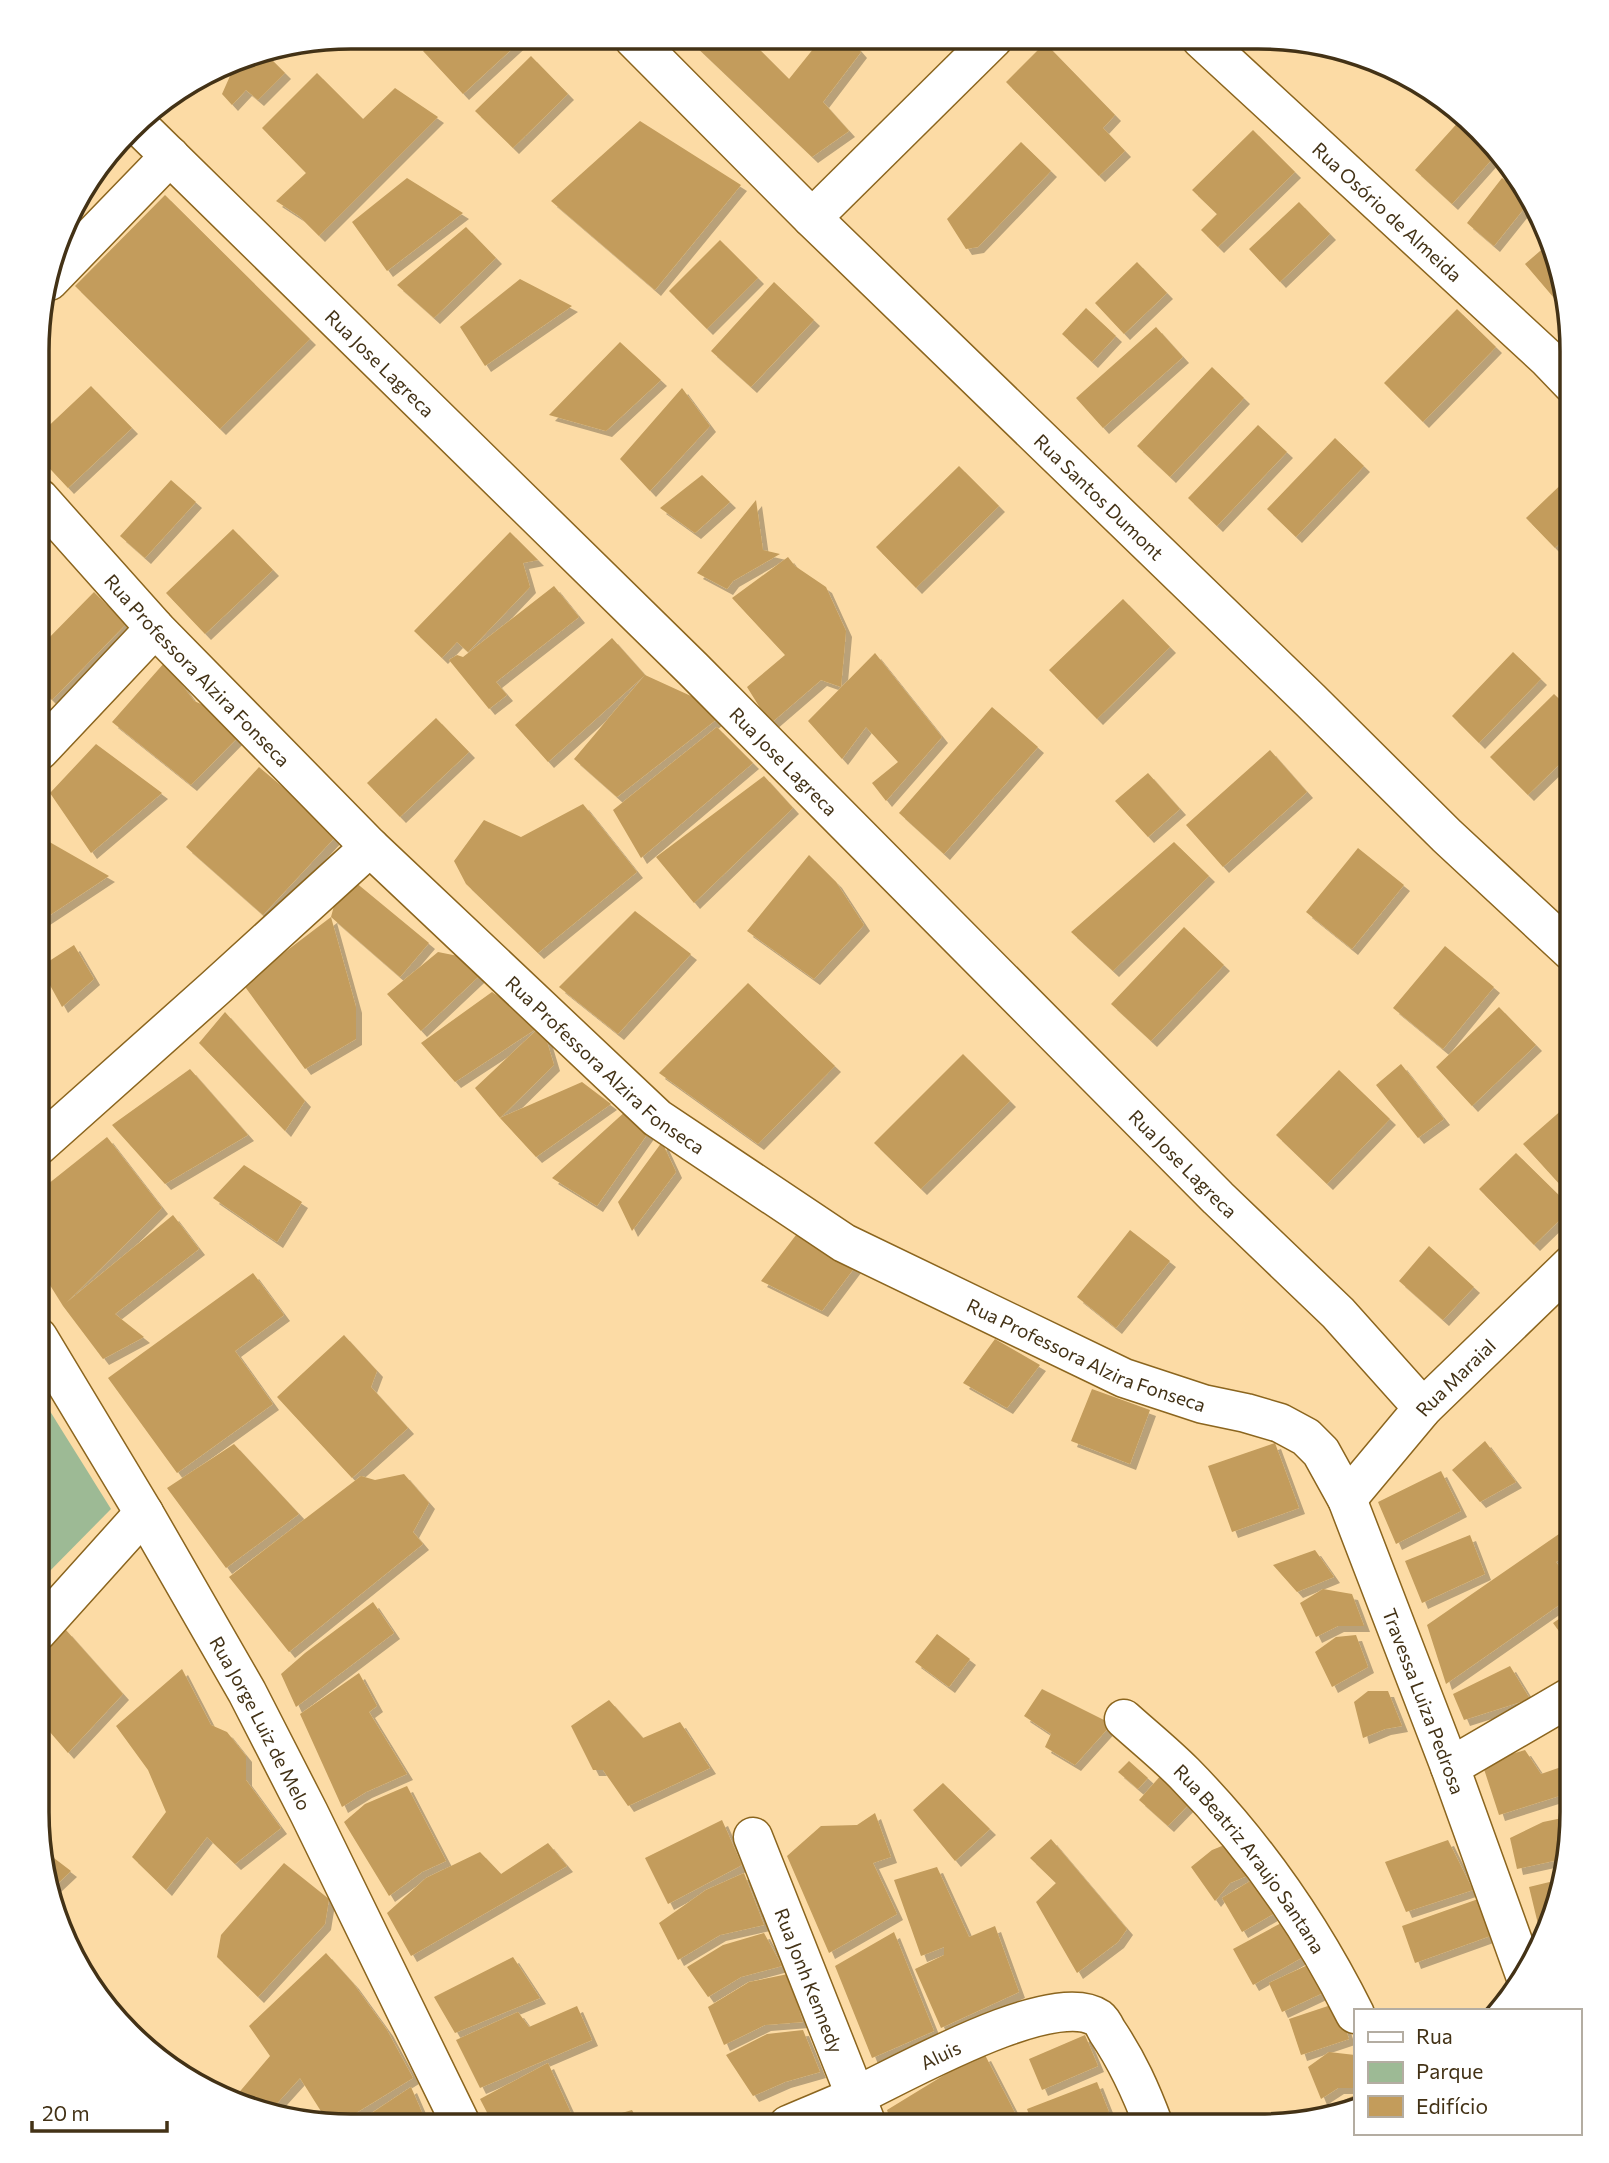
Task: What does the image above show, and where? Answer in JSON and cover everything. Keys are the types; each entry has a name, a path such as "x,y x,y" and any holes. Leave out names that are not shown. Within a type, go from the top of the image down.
{"street":[{"name":"Rua Santos Dumont","path":"645,49 812,218 1300,690 1447,836 1560,941"},
{"path":"812,218 983,49"},
{"name":"Rua Osório de Almeida","path":"1212,49 1560,357"},
{"name":"Rua Jose Lagreca","path":"145,131 693,669 1218,1198 1338,1313 1423,1408"},
{"path":"60,270 170,156"},
{"name":"Rua Professora Alzira Fonseca","path":"49,509 155,628 370,847 657,1118 844,1243 1124,1378 1203,1404 1280,1423 1306,1437"},
{"path":"49,740 155,628"},
{"path":"49,1136 370,847"},
{"name":"Rua Maraial","path":"1346,1500 1423,1408 1560,1276"},
{"name":"Rua Jorge Luiz de Melo","path":"49,1355 247,1692 456,2114"},
{"name":"Travessa Luiza Pedrosa","path":"1306,1437 1321,1452 1346,1500 1450,1767 1520,1962"},
{"path":"49,1619 144,1513"},
{"path":"1450,1767 1560,1703"},
{"name":"Rua Beatriz Araujo Santana","path":"1124,1719 1183,1772 1224,1816 1258,1859 1316,1943 1354,2012"},
{"name":"Rua Jonh Kennedy","path":"753,1837 861,2110"},
{"name":"Aluis","path":"842,2114 861,2110 969,2041 1016,2023 1057,2012 1080,2012 1099,2019 1125,2057 1149,2114"}],"green space":[{"path":"49,1410 111,1509 49,1572"}],"building":[{"path":"425,49 512,49 463,94 423,51"},
{"path":"699,49 759,49 789,79 813,49 858,49 861,52 823,102 849,131 812,157"},
{"path":"1039,49 1051,49 1115,115 1103,128 1125,151 1099,176 1006,82"},
{"path":"531,56 568,94 513,148 475,111"},
{"path":"271,59 285,73 258,100 246,90 232,105 222,94 230,76"},
{"path":"317,73 363,119 395,88 438,117 319,236 299,216 276,201 306,173 262,128"},
{"path":"640,121 741,185 655,290 551,201"},
{"path":"1457,124 1492,160 1452,204 1415,170"},
{"path":"1253,130 1295,172 1218,247 1201,230 1217,214 1192,190"},
{"path":"1021,142 1051,171 978,247 966,249 947,219"},
{"path":"407,178 463,213 387,271 352,222"},
{"path":"1502,178 1510,185 1524,208 1494,246 1467,223"},
{"path":"165,195 310,339 220,429 75,286"},
{"path":"1299,202 1330,234 1280,282 1249,249"},
{"path":"466,227 496,258 434,318 397,285"},
{"path":"720,240 758,278 707,329 669,291"},
{"path":"1542,249 1554,298 1525,264"},
{"path":"1137,262 1167,293 1124,334 1095,303"},
{"path":"520,279 572,306 485,366 460,327"},
{"path":"774,282 814,320 751,387 711,351"},
{"path":"1086,308 1116,336 1092,362 1062,334"},
{"path":"1457,309 1496,347 1423,422 1384,383"},
{"path":"1156,327 1183,357 1103,428 1076,398"},
{"path":"620,342 661,380 606,431 549,415"},
{"path":"1212,367 1244,398 1170,477 1137,446"},
{"path":"91,386 132,428 68,488 49,468 49,426"},
{"path":"682,388 710,426 650,491 620,459"},
{"path":"1258,425 1287,452 1217,526 1188,498"},
{"path":"1335,438 1364,466 1296,537 1267,509"},
{"path":"959,466 999,506 916,588 876,547"},
{"path":"702,475 730,502 695,533 660,508"},
{"path":"171,480 196,502 145,558 120,536"},
{"path":"1560,485 1560,543 1555,548 1526,518"},
{"path":"756,500 763,550 780,554 733,581 727,589 697,573"},
{"path":"233,529 273,570 205,634 166,593"},
{"path":"510,532 538,560 523,563 530,587 468,652 457,642 442,658 414,631"},
{"path":"788,557 795,566 826,587 846,631 841,687 821,680 770,724 747,687 785,655 732,598"},
{"path":"554,586 579,617 496,682 507,695 489,709 449,660 457,655 463,657"},
{"path":"94,592 126,624 52,700 49,697 49,638"},
{"path":"1123,599 1170,647 1097,719 1049,670"},
{"path":"612,638 645,675 548,762 515,725"},
{"path":"1513,652 1541,679 1479,743 1452,716"},
{"path":"875,653 942,737 886,801 872,783 898,762 866,727 842,759 808,721"},
{"path":"165,662 194,701 250,725 191,785 112,722"},
{"path":"645,675 726,712 617,797 574,759"},
{"path":"1554,694 1560,700 1560,764 1528,795 1490,757"},
{"path":"992,707 1038,747 944,854 899,813"},
{"path":"436,718 469,752 400,817 367,783"},
{"path":"717,727 753,763 641,858 613,810"},
{"path":"96,744 162,793 91,853 50,793"},
{"path":"1270,750 1307,792 1223,867 1186,825"},
{"path":"259,767 338,834 263,915 186,847"},
{"path":"1148,773 1180,809 1148,837 1115,801"},
{"path":"764,776 793,808 694,903 656,857"},
{"path":"583,804 637,872 538,953 466,884 454,861 484,820 521,837"},
{"path":"49,842 109,876 49,916"},
{"path":"1174,842 1209,876 1113,971 1071,932"},
{"path":"1358,848 1404,885 1352,949 1306,912"},
{"path":"809,855 836,882 864,925 814,979 747,931"},
{"path":"343,872 429,943 400,977 331,917"},
{"path":"635,911 691,954 618,1034 559,987"},
{"path":"331,917 356,1007 356,1039 305,1069 243,984"},
{"path":"1184,927 1224,965 1151,1041 1111,1004"},
{"path":"74,945 94,979 62,1007 49,983 49,961"},
{"path":"1445,946 1494,987 1443,1049 1393,1008"},
{"path":"438,952 493,963 421,1031 387,994"},
{"path":"748,983 835,1066 758,1144 659,1073"},
{"path":"492,992 542,1025 455,1082 421,1043"},
{"path":"1499,1007 1536,1045 1472,1106 1436,1067"},
{"path":"225,1012 305,1101 285,1131 199,1043"},
{"path":"542,1025 554,1065 500,1118 475,1088"},
{"path":"963,1054 1010,1101 921,1189 874,1143"},
{"path":"1401,1064 1444,1119 1418,1138 1376,1085"},
{"path":"190,1069 248,1135 165,1184 112,1125"},
{"path":"1339,1070 1390,1119 1327,1184 1276,1135"},
{"path":"582,1082 611,1104 536,1157 500,1118"},
{"path":"638,1100 651,1129 597,1206 552,1178"},
{"path":"1560,1112 1560,1185 1523,1144"},
{"path":"107,1137 162,1208 66,1303 173,1215 199,1249 115,1314 144,1337 103,1359 49,1284 49,1183"},
{"path":"662,1142 676,1172 632,1231 618,1202"},
{"path":"1516,1153 1560,1196 1560,1220 1534,1245 1479,1189"},
{"path":"244,1165 302,1202 277,1242 213,1198"},
{"path":"1130,1230 1170,1261 1116,1328 1077,1297"},
{"path":"796,1235 855,1267 822,1311 761,1281"},
{"path":"1429,1246 1474,1287 1443,1320 1399,1281"},
{"path":"253,1273 284,1315 235,1351 273,1404 177,1473 108,1378"},
{"path":"344,1335 377,1371 371,1387 408,1428 352,1478 277,1397"},
{"path":"995,1339 1040,1365 1007,1408 963,1383"},
{"path":"1092,1389 1150,1410 1130,1464 1071,1441"},
{"path":"1485,1441 1516,1482 1480,1502 1452,1470"},
{"path":"1275,1443 1299,1508 1232,1532 1208,1466"},
{"path":"234,1444 299,1514 226,1568 167,1488"},
{"path":"1441,1471 1461,1511 1396,1544 1378,1502"},
{"path":"404,1474 429,1503 413,1532 423,1544 289,1652 229,1577 361,1476 375,1480"},
{"path":"1560,1533 1560,1559 1556,1562 1560,1568 1560,1604 1446,1684 1427,1625"},
{"path":"1470,1535 1485,1574 1422,1603 1405,1561"},
{"path":"1315,1550 1334,1577 1297,1592 1273,1565"},
{"path":"1323,1589 1352,1594 1364,1626 1338,1626 1316,1637 1300,1603"},
{"path":"373,1602 394,1633 296,1707 281,1674"},
{"path":"1560,1618 1560,1633 1553,1623"},
{"path":"66,1630 123,1694 68,1753 49,1731 49,1646"},
{"path":"937,1634 970,1659 949,1687 915,1662"},
{"path":"1356,1635 1368,1667 1332,1687 1315,1652 1336,1637"},
{"path":"1510,1666 1530,1699 1464,1720 1453,1694"},
{"path":"182,1669 211,1725 227,1732 246,1756 246,1780 281,1828 235,1864 207,1837 166,1890 132,1857 166,1812 148,1770 116,1726"},
{"path":"359,1673 377,1706 369,1712 407,1774 366,1792 342,1807 300,1714"},
{"path":"1042,1689 1112,1724 1075,1765 1045,1747 1051,1734 1024,1716"},
{"path":"1368,1691 1388,1691 1402,1726 1385,1729 1363,1738 1354,1702"},
{"path":"609,1700 643,1738 680,1722 710,1768 628,1806 603,1770 593,1770 571,1726"},
{"path":"1525,1750 1541,1774 1560,1767 1560,1796 1499,1815 1482,1763"},
{"path":"1129,1761 1148,1778 1138,1789 1118,1772"},
{"path":"1163,1773 1194,1799 1168,1826 1139,1800"},
{"path":"943,1783 990,1829 955,1861 913,1810"},
{"path":"407,1786 446,1861 422,1872 389,1896 344,1822 365,1804"},
{"path":"875,1813 891,1857 873,1863 897,1914 829,1953 787,1856 821,1826 857,1825"},
{"path":"1560,1819 1556,1861 1517,1869 1510,1838 1543,1822"},
{"path":"722,1820 742,1865 668,1904 645,1858"},
{"path":"1051,1839 1127,1929 1118,1942 1077,1973 1036,1902 1056,1883 1030,1858"},
{"path":"1448,1840 1473,1890 1406,1912 1385,1862"},
{"path":"548,1843 567,1866 411,1956 387,1913 426,1878 480,1852 501,1874"},
{"path":"1227,1844 1247,1876 1230,1883 1215,1901 1191,1867 1212,1850"},
{"path":"53,1857 71,1871 58,1884"},
{"path":"284,1863 329,1899 325,1924 258,1997 217,1957 221,1935"},
{"path":"937,1867 969,1937 995,1926 1019,1992 941,2028 915,1969 944,1955 944,1947 921,1956 894,1880"},
{"path":"744,1873 764,1925 720,1935 678,1960 659,1923 706,1890"},
{"path":"1257,1877 1277,1912 1242,1932 1222,1898"},
{"path":"1552,1881 1538,1924 1538,1924 1529,1887"},
{"path":"1481,1898 1493,1935 1415,1963 1402,1926"},
{"path":"1283,1922 1303,1957 1253,1985 1233,1949"},
{"path":"894,1932 934,2031 872,2058 835,1966"},
{"path":"764,1933 782,1966 741,1977 708,1997 687,1967 723,1945"},
{"path":"326,1953 353,1983 387,2030 413,2078 354,2114 321,2112 300,2078 276,2105 254,2098 239,2092 270,2056 249,2026"},
{"path":"513,1957 540,1998 455,2033 434,1997"},
{"path":"1314,1962 1327,1991 1282,2012 1269,1983"},
{"path":"788,1974 803,2022 765,2025 724,2045 708,2007 749,1982"},
{"path":"1337,2003 1349,2039 1301,2055 1289,2019"},
{"path":"577,2006 592,2040 480,2088 456,2040 518,2012 529,2027"},
{"path":"803,2030 820,2072 785,2082 753,2096 726,2055 767,2034"},
{"path":"1085,2035 1098,2066 1042,2090 1029,2059"},
{"path":"1329,2052 1354,2055 1354,2088 1338,2088 1321,2099 1308,2067"},
{"path":"985,2055 1015,2113 888,2114 887,2110 954,2069"},
{"path":"548,2063 571,2114 488,2114 480,2099"},
{"path":"1097,2082 1109,2112 1029,2114 1027,2109"},
{"path":"411,2087 423,2114 370,2114"},
{"path":"632,2110 634,2114 618,2114"}]}
